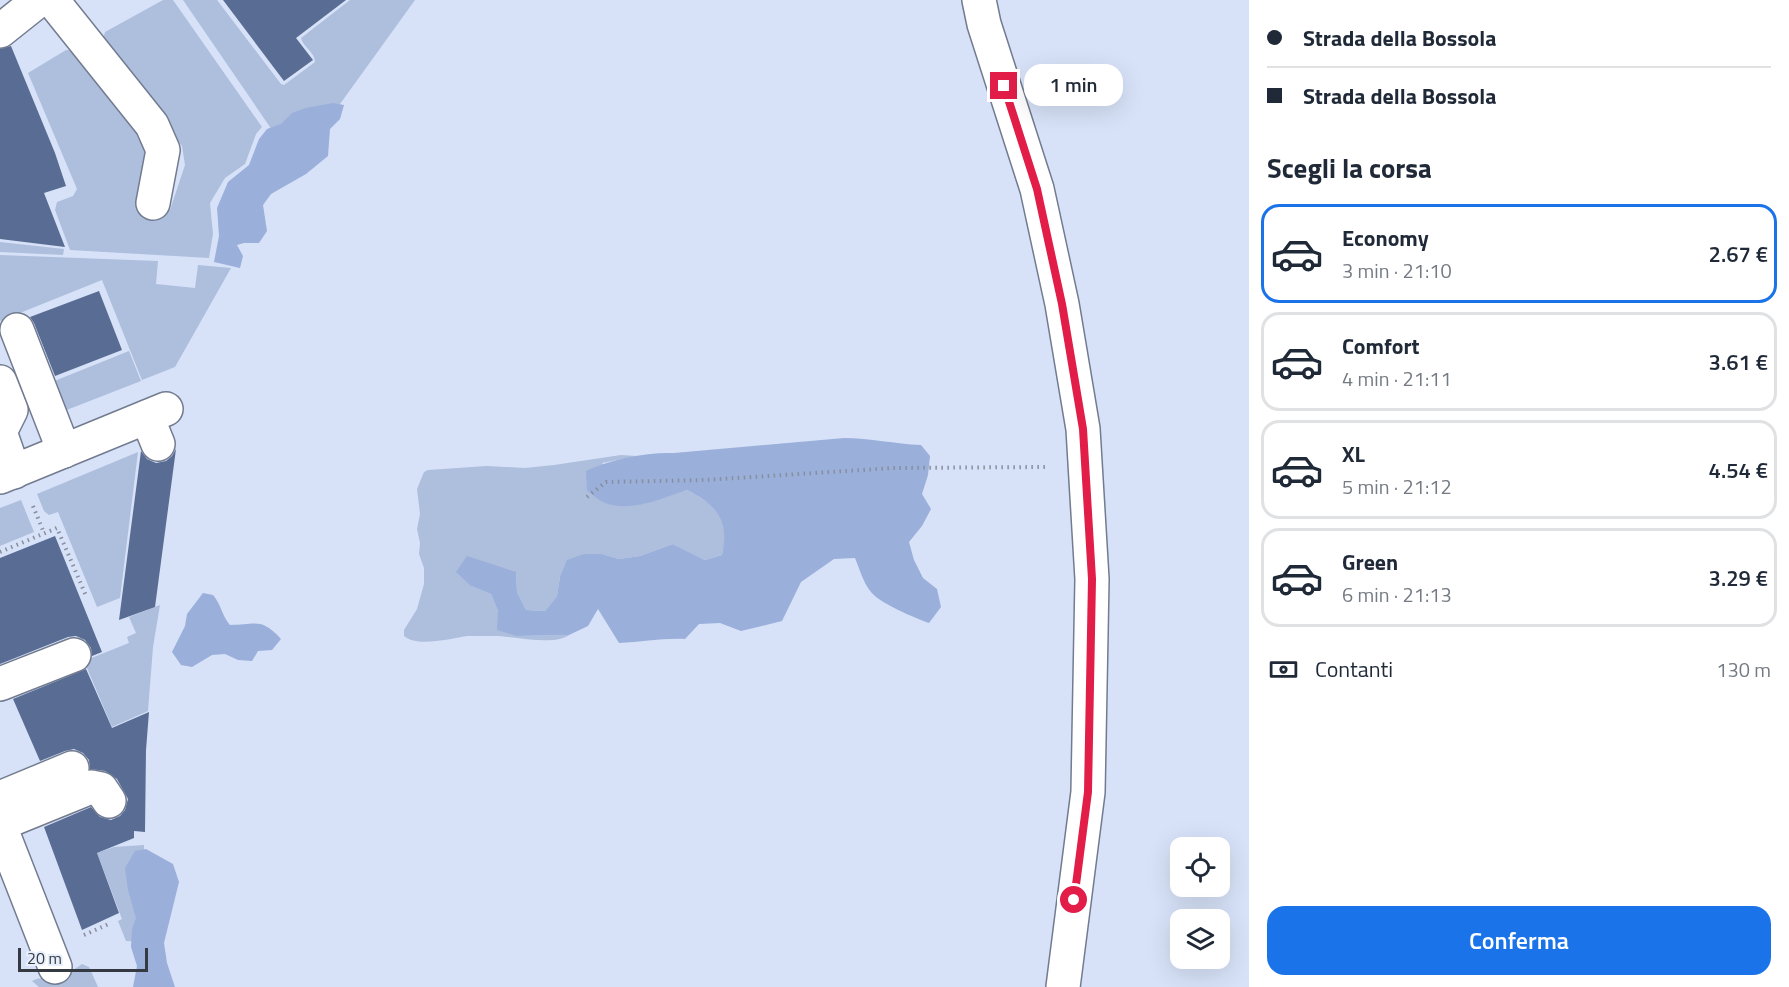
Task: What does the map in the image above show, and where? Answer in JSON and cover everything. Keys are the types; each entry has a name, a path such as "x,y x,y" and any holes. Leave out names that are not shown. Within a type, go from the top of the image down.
{"street":[{"path":"0,31 39,0"},
{"path":"52,0 152,125 163,150 153,203"},
{"path":"979,0 984,24 1037,189 1062,304 1083,429 1092,579 1088,792 1063,987"},
{"path":"17,330 64,451"},
{"path":"0,382 10,410 0,432 7,474 64,451 157,424"},
{"path":"0,684 74,655"},
{"path":"0,798 72,768"},
{"path":"55,967 0,825 91,787 101,789 109,801"}],"path":[{"path":"587,497 606,482 705,480 892,468 1085,466"},
{"path":"0,552 57,528 87,598"}],"shaded area":[{"path":"163,0 173,0 262,127 256,134 245,164 225,178 210,203 213,234 209,258 70,250 55,210 57,202 73,196 77,189 28,73 66,50 76,51 148,145 157,212 170,210 185,165 182,146 103,40 105,32"},
{"path":"183,0 217,0 284,85 315,62 301,38 350,0 415,0 296,165"},
{"path":"333,103 344,105 340,119 330,129 328,156 306,174 271,194 263,205 267,231 259,243 237,245 243,256 240,268 214,262 219,236 217,208 228,182 249,165 259,139 267,129 281,124 292,113"},
{"path":"0,242 64,249 63,255 0,252"},
{"path":"0,255 158,261 156,284 195,288 198,265 231,268 175,367 142,380 102,280 0,321"},
{"path":"129,351 141,381 64,411 52,382"},
{"path":"844,438 921,445 930,456 928,475 922,494 931,509 922,526 909,542 914,560 923,578 937,589 941,607 929,623 898,610 875,596 866,584 855,558 834,559 801,582 782,621 741,631 720,623 699,624 685,639 619,643 598,609 588,626 569,635 517,636 497,630 498,611 491,594 471,586 456,572 467,556 516,572 517,592 526,610 545,611 557,596 560,577 567,560 584,554 602,554 619,559 640,556 673,544 705,560 722,555 724,533 719,515 697,496 687,490 645,504 613,505 601,501 587,490 586,471 606,463 641,455"},
{"path":"138,452 120,598 97,607 58,512 49,515 44,511 37,494"},
{"path":"621,455 637,456 602,463 645,503 687,490 713,508 725,528 726,538 722,555 705,560 673,544 640,556 619,559 602,554 584,554 560,577 557,596 545,611 526,610 517,592 516,572 471,586 491,594 498,611 517,636 569,635 562,638 542,640 468,636 426,642 410,640 404,636 404,630 417,609 424,584 424,568 419,554 420,543 417,529 420,514 417,489 424,472 487,466 525,468"},
{"path":"21,500 34,532 0,546 0,508"},
{"path":"203,593 213,595 230,625 263,625 281,639 272,650 258,651 252,661 238,660 225,654 212,655 192,667 181,665 172,652 185,626 187,614"},
{"path":"160,605 153,647 148,711 112,727 84,661 129,643 127,637 136,633 129,617"},
{"path":"144,845 142,942 126,941 118,921 122,919 97,853 114,847"},
{"path":"146,849 173,864 179,882 164,943 167,963 175,987 133,987 137,966 131,947 132,929 136,918 125,868 135,851"},
{"path":"82,964 89,967 98,987 39,987 32,981 60,976"}],"building":[{"path":"223,0 346,0 296,38 313,60 284,81"},
{"path":"11,46 55,153 66,186 44,193 65,247 0,239 0,49"},
{"path":"99,291 122,350 55,376 30,317"},
{"path":"176,449 155,607 119,620 141,451 147,459 156,463 166,461"},
{"path":"55,536 102,652 92,656 91,648 85,640 76,636 68,637 0,664 0,558"},
{"path":"86,669 112,728 149,712 145,832 134,831 134,838 97,853 119,913 82,930 44,827 91,807 100,817 111,820 120,816 125,810 128,799 117,779 105,771 90,769 89,760 83,753 74,749 40,761 13,699"}],"route":[{"path":"1004,86 1037,189 1062,304 1083,429 1092,579 1088,792 1074,900"}]}
